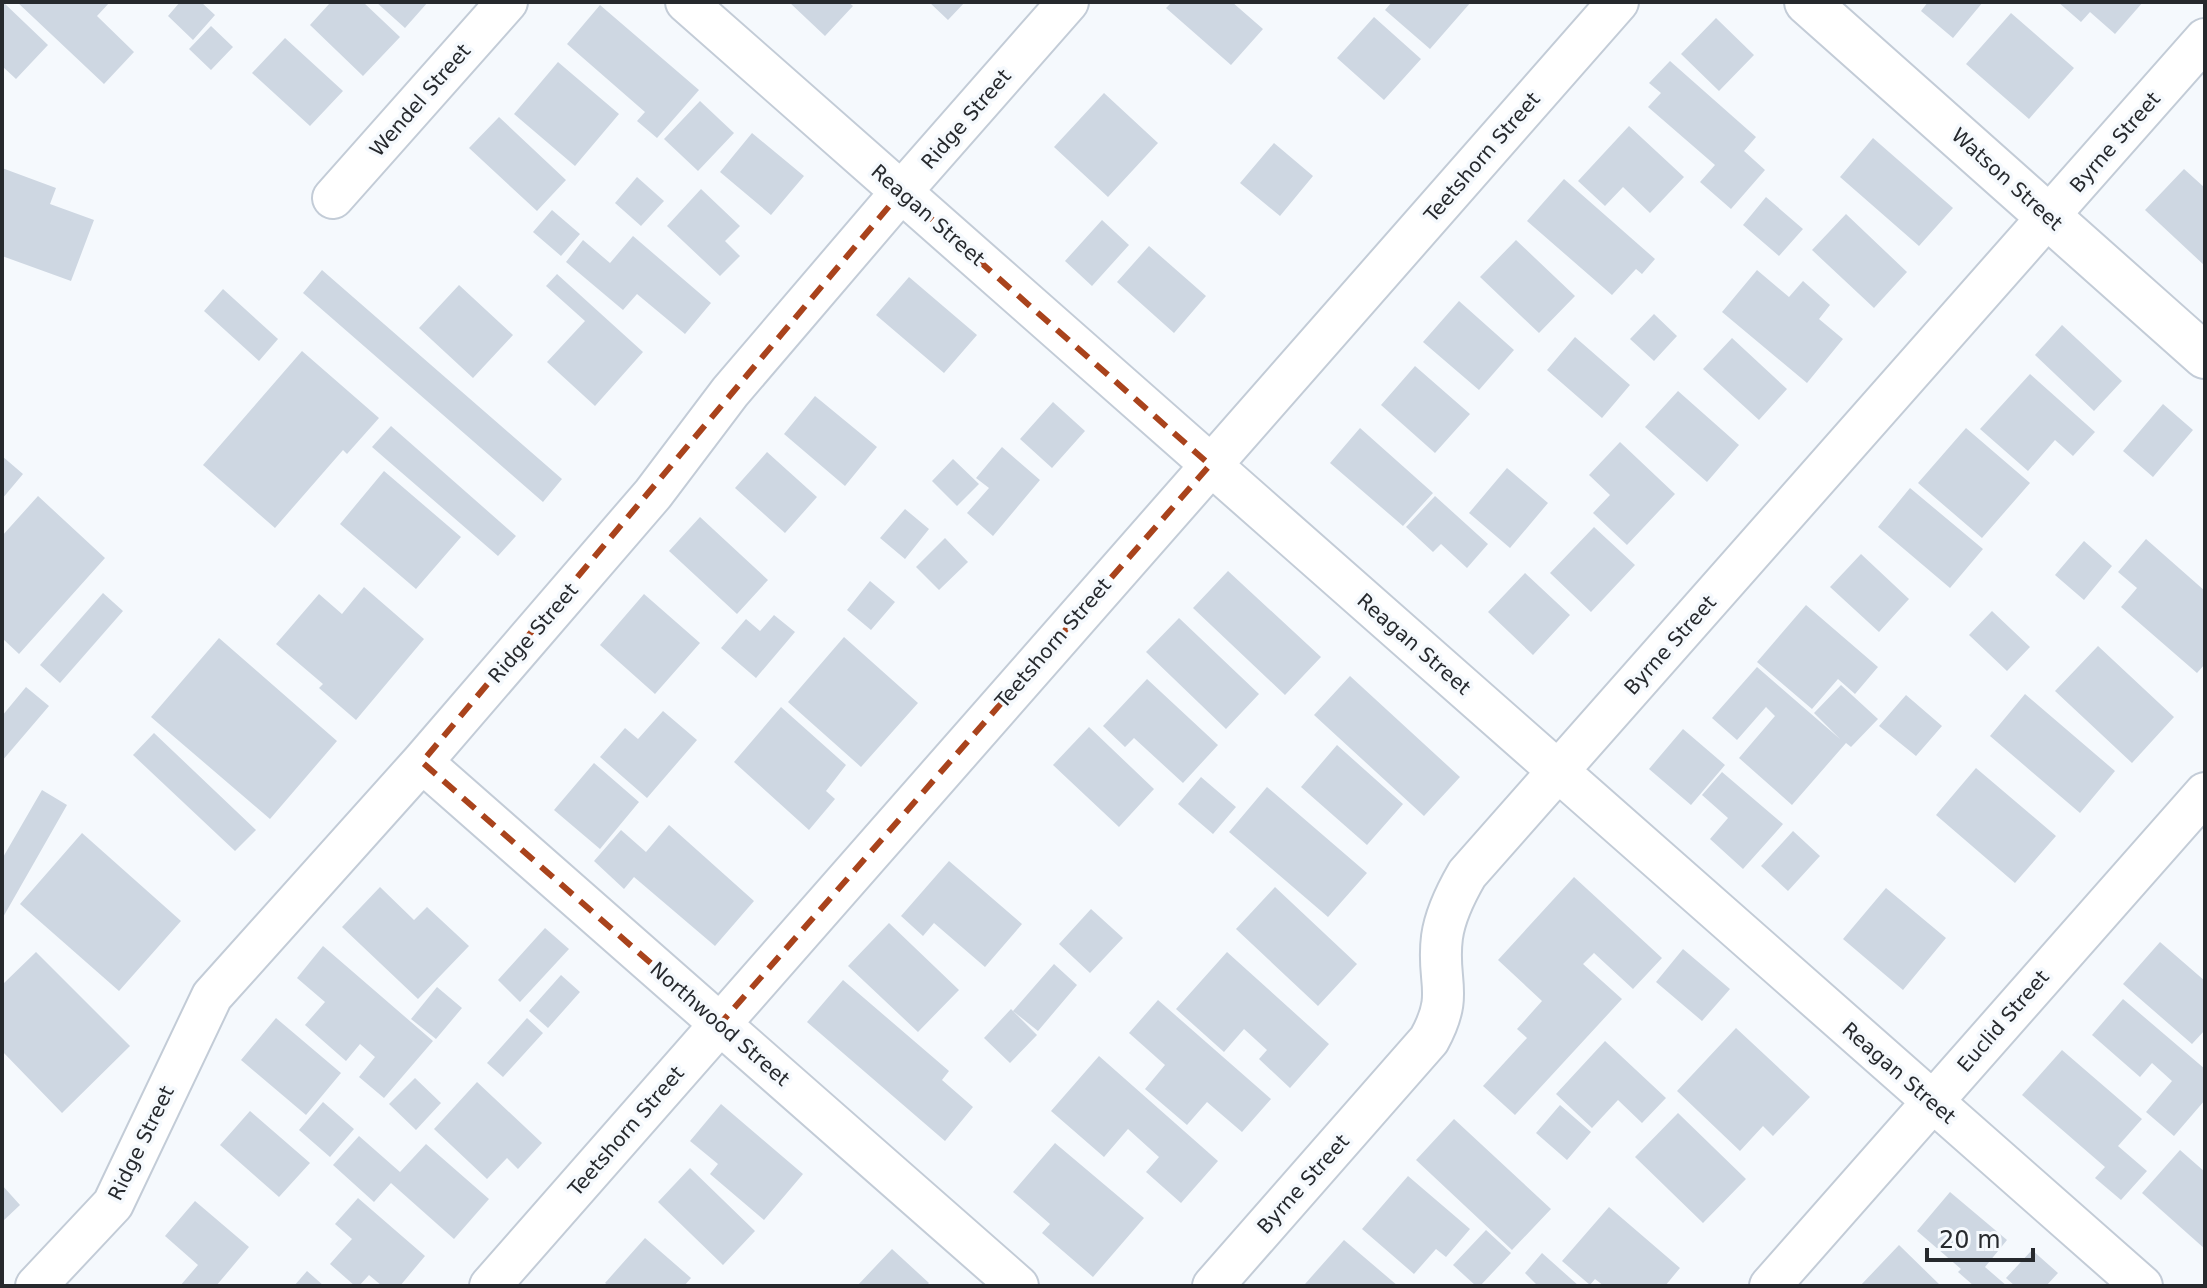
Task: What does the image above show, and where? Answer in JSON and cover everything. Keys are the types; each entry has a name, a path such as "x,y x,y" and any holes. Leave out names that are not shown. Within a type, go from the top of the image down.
{"street":[{"name":"Wendel Street","path":"333,198 507,2"},
{"name":"Reagan Street","path":"686,2 2142,1286"},
{"name":"Ridge Street","path":"36,1286 113,1204 212,996 422,762 653,494 730,392 1068,2"},
{"name":"Teetshorn Street","path":"490,1286 1618,2"},
{"name":"Watson Street","path":"1807,2 2205,356"},
{"name":"Byrne Street","path":"1213,1286 1429,1040 1439,1022 1444,1002 1442,936 1455,895 1467,874 2205,39"},
{"name":"Northwood Street","path":"422,762 1018,1286"},
{"name":"Euclid Street","path":"1770,1286 2205,793"}],"highlighted area":[{"path":"901,192 1210,465 720,1024 422,762"}],"building":[{"path":"3,2 48,45 16,79 2,66"},
{"path":"17,2 110,2 97,16 134,52 104,84"},
{"path":"180,2 201,2 215,15 193,40 168,16"},
{"path":"327,2 363,2 400,37 363,76 310,25 329,4"},
{"path":"376,2 428,2 405,28"},
{"path":"789,2 848,2 853,6 825,36"},
{"path":"929,2 965,2 948,20"},
{"path":"1172,2 1232,2 1263,29 1231,65 1166,8"},
{"path":"1392,2 1471,2 1430,49 1385,10"},
{"path":"1928,2 1983,2 1953,38 1921,11"},
{"path":"2058,2 2143,2 2115,34 2090,12 2081,22"},
{"path":"600,5 699,90 657,138 637,121 645,112 567,44"},
{"path":"2011,13 2074,68 2029,119 1966,64"},
{"path":"1374,17 1421,59 1384,100 1337,58"},
{"path":"1716,18 1754,55 1719,91 1681,54"},
{"path":"211,26 233,47 211,70 189,49"},
{"path":"285,38 343,91 310,126 252,73"},
{"path":"1670,61 1756,137 1744,151 1765,170 1731,209 1700,182 1715,165 1648,107 1661,93 1649,83"},
{"path":"558,62 619,114 575,166 514,114"},
{"path":"1104,93 1158,143 1108,197 1054,147"},
{"path":"700,101 734,133 698,171 664,139"},
{"path":"499,117 566,180 537,211 469,148"},
{"path":"1629,126 1684,177 1650,213 1623,187 1605,206 1578,181"},
{"path":"752,133 804,176 771,215 720,172"},
{"path":"1873,138 1953,208 1919,246 1840,177"},
{"path":"1274,143 1313,176 1280,216 1240,183"},
{"path":"2,168 56,188 50,204 94,220 71,281 2,256"},
{"path":"2184,169 2205,188 2205,266 2145,210"},
{"path":"637,177 664,201 641,226 615,203"},
{"path":"1564,179 1655,259 1642,274 1636,269 1612,295 1527,221"},
{"path":"701,189 740,226 725,241 740,256 720,276 667,226"},
{"path":"1766,197 1803,229 1779,256 1743,225"},
{"path":"552,210 580,234 561,256 533,232"},
{"path":"1846,214 1907,272 1874,308 1812,250"},
{"path":"1102,220 1129,245 1092,286 1065,261"},
{"path":"633,236 711,303 685,334 637,294 623,310 566,262 583,240 610,263"},
{"path":"1516,240 1575,296 1539,333 1480,277"},
{"path":"1149,246 1206,296 1174,333 1117,282"},
{"path":"322,270 562,479 543,502 303,293"},
{"path":"1757,270 1789,297 1803,281 1830,305 1819,319 1843,339 1807,383 1722,312"},
{"path":"557,274 643,352 595,406 547,362 585,321 546,286"},
{"path":"909,277 977,335 944,373 876,315"},
{"path":"459,285 513,335 473,378 419,328"},
{"path":"223,289 278,339 259,361 204,311"},
{"path":"1459,301 1514,350 1479,390 1423,342"},
{"path":"1654,314 1677,336 1654,361 1630,339"},
{"path":"2062,325 2122,381 2094,411 2035,355"},
{"path":"1575,337 1630,385 1602,418 1547,370"},
{"path":"1732,338 1787,389 1759,420 1703,369"},
{"path":"302,351 379,418 347,454 343,450 275,528 203,465"},
{"path":"1415,366 1470,414 1435,453 1381,405"},
{"path":"2030,374 2095,432 2073,456 2055,440 2028,471 1980,429"},
{"path":"1678,391 1739,445 1707,482 1645,427"},
{"path":"815,396 877,447 845,486 784,434"},
{"path":"1053,402 1085,431 1052,468 1020,439"},
{"path":"2163,404 2193,430 2153,477 2123,451"},
{"path":"391,426 516,536 498,556 372,447"},
{"path":"1360,428 1433,493 1403,526 1330,463"},
{"path":"1966,428 2030,483 1982,538 1918,483"},
{"path":"1620,442 1675,494 1627,545 1593,513 1610,495 1589,475"},
{"path":"1002,447 1040,480 993,536 967,513 989,488 976,478"},
{"path":"767,452 817,497 785,533 735,488"},
{"path":"2,456 23,474 2,499"},
{"path":"953,459 979,484 957,506 932,481"},
{"path":"1507,468 1548,503 1510,548 1469,513"},
{"path":"384,471 461,537 416,589 340,524"},
{"path":"1910,488 1983,549 1950,588 1878,527"},
{"path":"38,496 105,558 19,654 2,638 2,536"},
{"path":"1435,496 1488,544 1467,568 1441,544 1433,552 1406,527"},
{"path":"905,509 929,529 905,559 880,538"},
{"path":"700,517 768,580 737,614 669,551"},
{"path":"1594,527 1635,565 1591,612 1550,573"},
{"path":"945,538 968,562 939,590 916,567"},
{"path":"2146,539 2205,591 2205,664 2197,673 2121,607 2137,588 2118,572"},
{"path":"2084,541 2112,566 2084,600 2055,575"},
{"path":"1861,554 1909,599 1879,632 1830,587"},
{"path":"1228,571 1321,657 1285,695 1193,608"},
{"path":"1525,573 1570,615 1533,655 1488,612"},
{"path":"870,581 895,602 871,630 847,610"},
{"path":"364,587 424,639 356,720 319,688 323,684 276,644 319,594 342,614"},
{"path":"103,593 123,611 60,683 40,665"},
{"path":"644,594 700,643 655,694 600,645"},
{"path":"1806,605 1878,667 1855,694 1838,679 1812,709 1757,662"},
{"path":"1992,611 2030,647 2007,671 1969,635"},
{"path":"774,615 795,632 756,678 721,648 746,619 760,631"},
{"path":"1179,618 1259,694 1226,729 1146,652"},
{"path":"844,637 918,703 861,767 788,702"},
{"path":"219,638 337,741 270,819 151,717"},
{"path":"2098,646 2174,717 2132,763 2055,691"},
{"path":"1757,667 1840,739 1814,713 1841,685 1878,719 1851,747 1846,743 1792,805 1739,758 1775,716 1766,707 1737,740 1712,718"},
{"path":"1350,676 1460,777 1424,816 1314,715"},
{"path":"1147,679 1218,745 1183,783 1134,738 1125,747 1103,726"},
{"path":"26,687 49,706 2,761 2,716"},
{"path":"2025,694 2115,771 2080,813 1990,736"},
{"path":"1906,695 1942,726 1916,756 1879,726"},
{"path":"781,707 846,765 826,791 835,799 809,830 734,762"},
{"path":"663,711 697,740 647,798 600,757 625,728 638,739"},
{"path":"1089,727 1154,789 1119,827 1053,765"},
{"path":"1683,729 1725,765 1691,805 1649,769"},
{"path":"154,733 256,830 235,851 133,755"},
{"path":"1337,745 1403,804 1367,845 1301,787"},
{"path":"594,763 639,802 600,849 554,810"},
{"path":"1976,768 2056,836 2015,883 1936,815"},
{"path":"1722,772 1783,824 1743,869 1710,839 1728,818 1702,795"},
{"path":"1201,777 1236,807 1213,834 1178,804"},
{"path":"1267,787 1367,873 1328,917 1229,832"},
{"path":"42,790 67,805 2,919 2,859"},
{"path":"669,825 754,901 715,946 634,877 624,889 594,861 621,830 646,852"},
{"path":"1793,831 1820,856 1788,891 1761,866"},
{"path":"82,833 181,921 119,991 20,904"},
{"path":"949,861 1022,924 985,967 934,923 923,936 901,916"},
{"path":"1574,877 1662,958 1633,989 1594,953 1583,964 1622,999 1515,1115 1483,1086 1527,1038 1517,1029 1542,1001 1498,960"},
{"path":"380,887 414,920 427,907 469,946 418,999 342,927"},
{"path":"1275,887 1357,964 1318,1006 1236,929"},
{"path":"1886,888 1946,938 1903,990 1843,939"},
{"path":"1091,909 1123,938 1090,973 1059,944"},
{"path":"889,923 959,990 918,1032 848,966"},
{"path":"545,928 569,949 520,1002 498,980"},
{"path":"2160,942 2205,981 2205,1030 2192,1044 2123,984"},
{"path":"323,946 433,1041 384,1098 359,1077 375,1057 360,1044 346,1061 305,1025 325,1002 297,978"},
{"path":"1683,949 1730,989 1702,1021 1656,982"},
{"path":"36,952 130,1046 62,1113 2,1051 2,985"},
{"path":"1227,952 1329,1044 1290,1088 1259,1059 1267,1050 1244,1029 1224,1052 1176,1009"},
{"path":"1054,964 1077,985 1038,1031 1013,1011"},
{"path":"561,975 580,992 548,1028 529,1011"},
{"path":"843,980 949,1071 942,1080 973,1107 945,1141 807,1022"},
{"path":"437,987 462,1008 436,1039 411,1019"},
{"path":"2123,999 2205,1069 2205,1100 2174,1136 2146,1112 2172,1081 2152,1063 2140,1077 2092,1035"},
{"path":"1158,1000 1271,1099 1242,1132 1207,1102 1187,1125 1145,1089 1165,1065 1129,1033"},
{"path":"1011,1009 1037,1035 1010,1063 984,1038"},
{"path":"276,1018 341,1073 306,1115 241,1060"},
{"path":"527,1018 543,1033 503,1077 487,1063"},
{"path":"1736,1028 1810,1097 1773,1136 1763,1126 1740,1151 1677,1091"},
{"path":"1605,1041 1666,1098 1642,1123 1618,1100 1592,1128 1556,1094"},
{"path":"2062,1050 2142,1119 2118,1146 2147,1171 2121,1200 2095,1178 2105,1167 2022,1095"},
{"path":"1099,1056 1218,1161 1181,1203 1146,1172 1159,1157 1128,1129 1104,1157 1051,1111"},
{"path":"415,1078 441,1103 416,1130 389,1104"},
{"path":"477,1082 542,1143 518,1169 507,1158 487,1179 434,1129"},
{"path":"323,1102 354,1129 330,1157 299,1130"},
{"path":"721,1104 803,1174 764,1220 710,1174 718,1164 690,1141"},
{"path":"1560,1105 1591,1132 1567,1160 1536,1133"},
{"path":"250,1111 310,1163 279,1197 220,1145"},
{"path":"1678,1113 1746,1179 1703,1223 1635,1157"},
{"path":"1454,1119 1551,1209 1512,1250 1416,1160"},
{"path":"359,1136 400,1172 426,1144 489,1199 454,1239 391,1183 374,1202 333,1165"},
{"path":"1055,1143 1144,1218 1093,1277 1042,1233 1050,1224 1013,1192"},
{"path":"2180,1150 2205,1172 2205,1249 2142,1193"},
{"path":"690,1168 755,1231 723,1265 658,1202"},
{"path":"1408,1176 1470,1229 1446,1257 1436,1249 1414,1274 1362,1229"},
{"path":"2,1185 20,1205 2,1222"},
{"path":"1950,1192 2007,1240 1985,1267 2007,1286 1974,1286 1958,1272 1961,1269 1917,1231"},
{"path":"358,1198 425,1256 400,1286 382,1286 369,1275 359,1286 355,1286 330,1264 352,1239 335,1224"},
{"path":"195,1201 249,1247 216,1286 180,1286 198,1265 165,1236"},
{"path":"1609,1207 1680,1268 1665,1286 1604,1286 1595,1279 1590,1285 1562,1261"},
{"path":"1486,1230 1511,1253 1480,1286 1476,1286 1453,1265"},
{"path":"645,1238 691,1278 684,1286 609,1286 605,1283"},
{"path":"1344,1240 1398,1286 1305,1284"},
{"path":"1899,1245 1941,1286 1860,1286"},
{"path":"892,1249 929,1283 926,1286 857,1286"},
{"path":"2032,1250 2058,1273 2046,1286 2015,1286 2006,1278"},
{"path":"1542,1253 1579,1286 1538,1286 1525,1273"},
{"path":"307,1271 324,1286 294,1286"}]}
